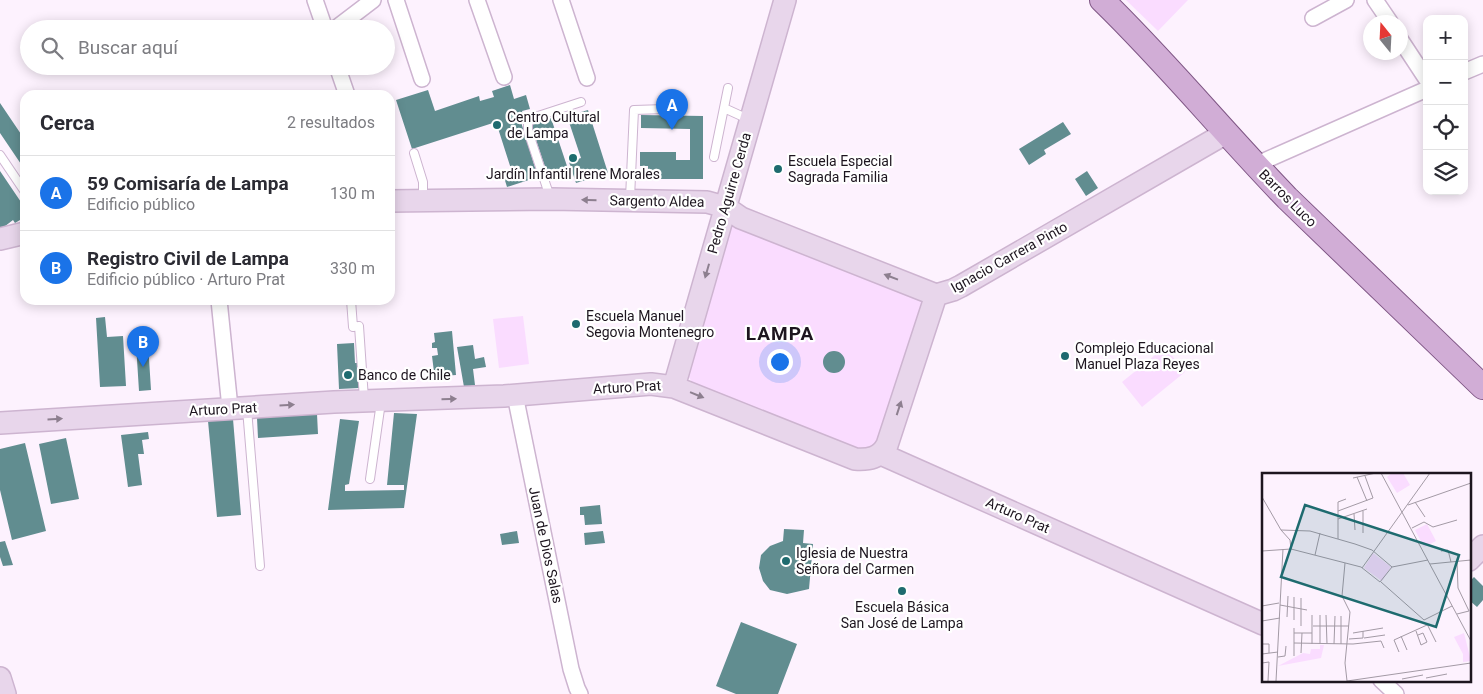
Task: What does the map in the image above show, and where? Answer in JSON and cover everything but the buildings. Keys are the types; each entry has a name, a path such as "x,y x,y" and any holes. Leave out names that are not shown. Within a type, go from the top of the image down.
{"main road":[{"name":"Pedro Aguirre Cerda","path":"674,387 785,0"},
{"name":"Barros Luco","path":"1102,0 1142,40 1255,165 1321,232 1483,387"},
{"name":"Ignacio Carrera Pinto","path":"881,454 887,444 936,294 961,286 1226,133"},
{"name":"Sargento Aldea","path":"395,201 551,199 707,202 725,207 741,218 936,294"},
{"path":"0,239 20,234"},
{"name":"Arturo Prat","path":"2,417 445,399 651,384 674,387 855,459 868,459 881,454 1262,624"},
{"path":"1470,559 1483,546"},
{"path":"0,678 5,694"}],"street":[{"path":"315,0 322,20"},
{"path":"347,20 373,0"},
{"path":"396,0 422,79"},
{"path":"477,0 504,77"},
{"path":"561,0 587,78"},
{"path":"1313,18 1346,0"},
{"path":"1375,0 1385,15"},
{"path":"1408,52 1423,74"},
{"path":"1468,70 1483,64"},
{"path":"340,75 345,90"},
{"path":"1255,165 1423,91"},
{"path":"220,305 238,408"},
{"name":"Juan de Dios Salas","path":"515,395 571,669 576,688 580,694"},
{"path":"1383,682 1396,694"}],"lane":[{"path":"714,157 728,88"},
{"path":"551,199 528,131 528,124 535,117 582,102"},
{"path":"724,108 750,120"},
{"path":"630,200 634,110 665,109"},
{"path":"414,153 423,182 422,200"},
{"path":"0,155 20,185"},
{"path":"351,305 353,327 359,326 373,401 370,479"},
{"path":"238,408 260,566"}],"shaded area":[{"path":"1126,0 1188,0 1158,31"},
{"path":"733,226 746,227 922,295 928,304 881,443 862,453 693,384 687,374 727,230"},
{"path":"523,316 529,364 499,368 493,319"},
{"path":"1165,347 1185,372 1142,407 1122,382"}],"place":[{"name":"Centro Cultural de Lampa","path":"497,125"},
{"name":"59 Comisaría de Lampa","path":"672,130"},
{"name":"Jardín Infantil Irene Morales","path":"573,158"},
{"name":"Escuela Especial Sagrada Familia","path":"778,169"},
{"name":"Escuela Manuel Segovia Montenegro","path":"576,324"},
{"name":"Complejo Educacional Manuel Plaza Reyes","path":"1065,356"},
{"name":"Registro Civil de Lampa","path":"143,367"},
{"name":"Banco de Chile","path":"348,375"},
{"name":"Iglesia de Nuestra Señora del Carmen","path":"786,561"},
{"name":"Escuela Básica San José de Lampa","path":"902,591"}],"district":[{"name":"LAMPA","path":"780,333"}]}
